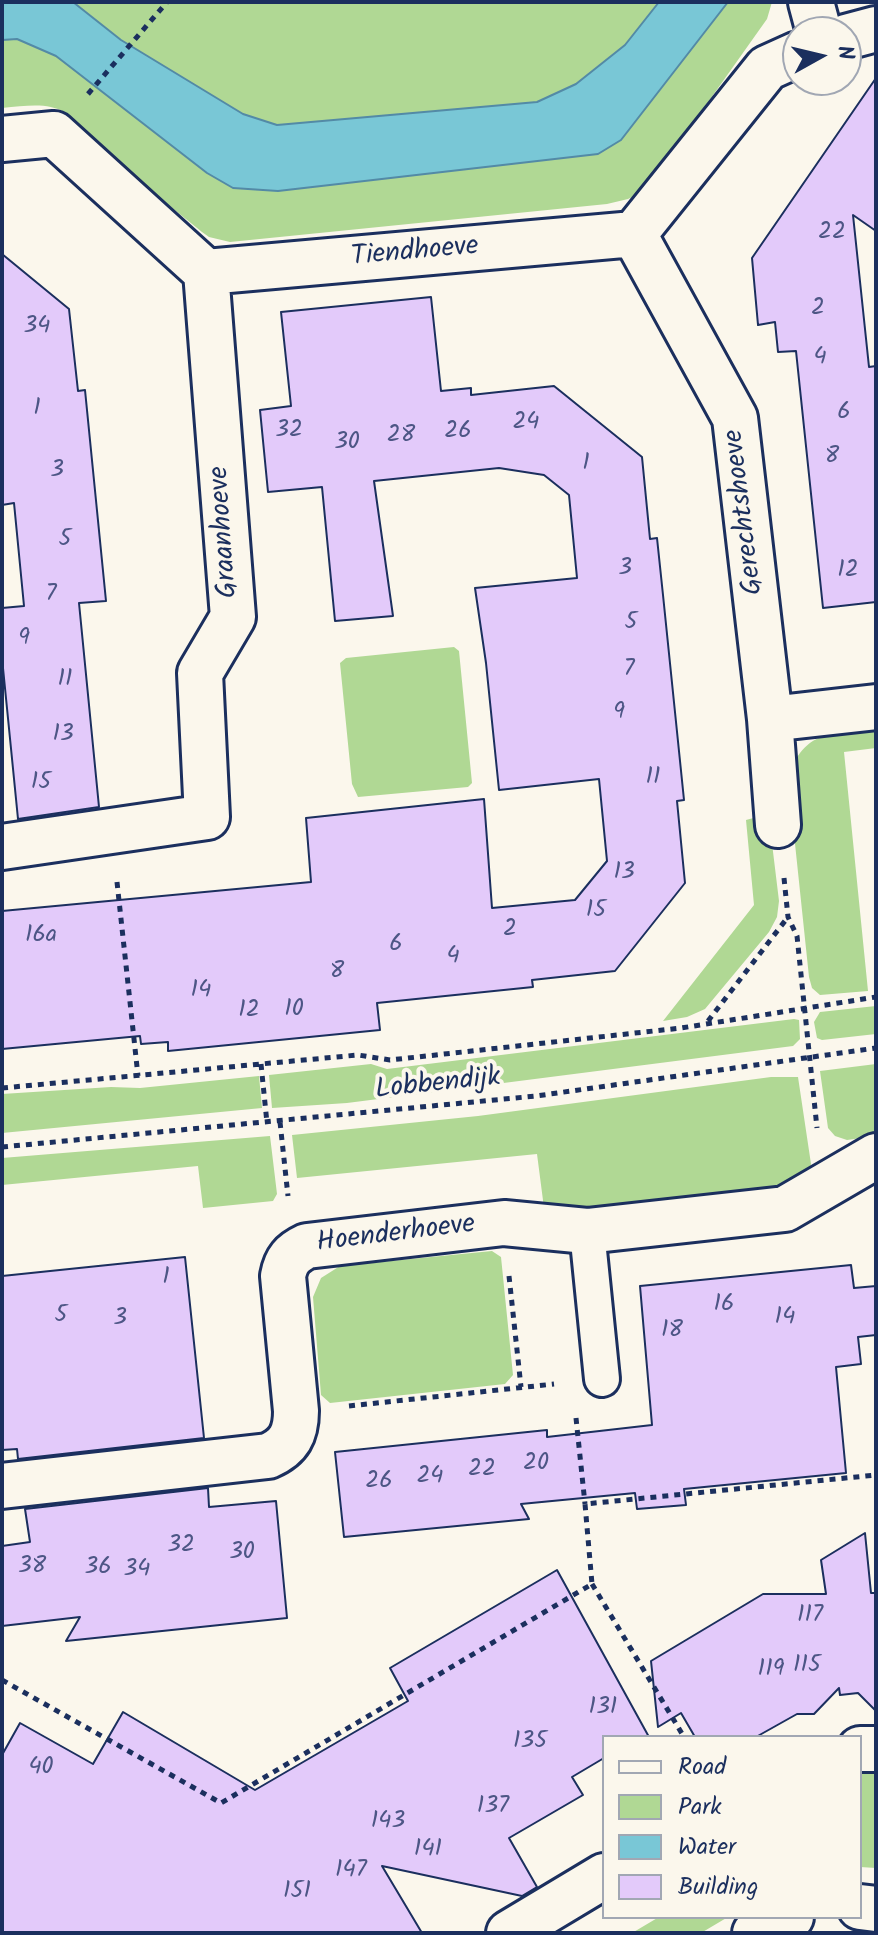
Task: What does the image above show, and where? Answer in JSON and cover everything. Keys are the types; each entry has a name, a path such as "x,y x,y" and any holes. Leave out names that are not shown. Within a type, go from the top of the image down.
{"street":[{"path":"634,234 767,68 782,61"},
{"path":"2,139 54,134 206,272"},
{"name":"Tiendhoeve","path":"206,272 634,234"},
{"name":"Gerechtshoeve","path":"634,234 735,418 770,719 778,825"},
{"name":"Graanhoeve","path":"2,847 207,817 200,673 233,617 206,272"},
{"path":"770,719 876,707"},
{"name":"Hoenderhoeve","path":"2,1486 268,1456 281,1451 296,1428 283,1276 286,1263 295,1252 320,1244 504,1223 587,1231 785,1209 858,1166"},
{"path":"509,1933 602,1877"},
{"path":"755,1933 786,1919"}],"lane":[{"path":"587,1231 587,1380"},
{"path":"874,1933 876,1922"}],"path":[{"path":"92,89 167,2"},
{"path":"778,825 788,917 797,936 819,1141 858,1166"},
{"path":"112,831 138,1076"},
{"path":"707,1022 788,917"},
{"path":"2,1088 358,1055 390,1060 681,1028 876,997"},
{"name":"Lobbendijk","path":"2,1147 536,1096 876,1048"},
{"path":"261,1064 267,1123"},
{"path":"280,1122 295,1252"},
{"path":"504,1223 521,1387"},
{"path":"296,1411 587,1380 585,1504 592,1584 683,1735"},
{"path":"585,1504 876,1475"},
{"path":"2,1680 221,1803 592,1584"}],"green space":[{"path":"2,2 772,2 767,19 645,191 628,199 607,204 230,242 202,232 89,141 81,128 63,111 42,106 2,108"},
{"path":"454,647 459,651 472,783 468,787 358,797 352,784 340,663 346,658"},
{"path":"876,730 876,748 844,752 868,991 820,995 812,988 809,977 788,777 795,761 811,742 833,734"},
{"path":"761,816 770,827 779,901 777,917 769,932 705,1009 687,1017 663,1021 754,905 746,820"},
{"path":"876,1006 876,1034 817,1038 814,1022 820,1012"},
{"path":"799,1020 800,1039 793,1046 347,1103 272,1108 269,1075 371,1064 387,1069"},
{"path":"876,1064 876,1136 847,1140 835,1136 828,1128 820,1071"},
{"path":"259,1076 262,1108 2,1133 2,1094 140,1088"},
{"path":"771,1077 798,1077 811,1164 806,1179 796,1189 586,1213 544,1208 537,1154 297,1178 292,1135 478,1116"},
{"path":"270,1136 277,1194 273,1201 203,1208 198,1166 2,1185 2,1158"},
{"path":"492,1251 501,1257 513,1375 505,1384 330,1403 321,1395 313,1297 321,1278 340,1266"},
{"path":"862,1770 876,1770 876,1868 862,1867"},
{"path":"656,1919 725,1919 701,1933 632,1933"}],"water":[{"path":"2,2 73,2 121,40 243,114 277,125 537,102 576,84 625,45 659,2 728,2 621,140 598,154 278,191 233,188 207,173 56,56 17,39 2,40"}],"building":[{"path":"876,78 876,231 853,215 869,367 876,366 876,602 823,608 796,351 778,352 775,322 758,325 752,258"},
{"path":"2,254 69,309 78,391 85,390 106,601 79,603 99,807 18,819 2,658 2,608 24,606 14,503 2,505"},
{"path":"431,297 441,391 471,388 471,395 554,386 642,457 650,539 657,538 684,800 677,801 685,883 615,971 532,980 533,987 377,1003 380,1030 168,1051 168,1042 141,1044 140,1036 2,1049 2,911 311,882 306,818 484,799 492,908 575,900 607,861 599,779 499,790 475,588 577,578 569,495 544,475 499,468 374,481 393,616 335,621 322,487 268,492 260,410 291,406 281,312"},
{"path":"185,1257 204,1438 18,1459 17,1449 2,1450 2,1276"},
{"path":"851,1265 854,1288 876,1286 876,1335 858,1337 861,1364 836,1367 846,1473 684,1489 686,1505 637,1509 635,1493 521,1504 529,1519 344,1537 335,1452 547,1430 547,1437 652,1425 640,1286"},
{"path":"208,1488 209,1507 276,1501 287,1618 66,1641 80,1617 2,1626 2,1546 30,1542 25,1509"},
{"path":"865,1533 871,1593 876,1593 876,1711 858,1693 840,1695 839,1688 814,1714 797,1714 760,1735 694,1735 681,1713 658,1727 651,1661 763,1594 826,1594 821,1560"},
{"path":"557,1570 648,1735 602,1735 602,1759 572,1777 583,1795 509,1838 537,1887 522,1896 382,1866 422,1933 2,1933 2,1755 20,1723 93,1764 123,1712 255,1790 408,1701 390,1668"}]}
